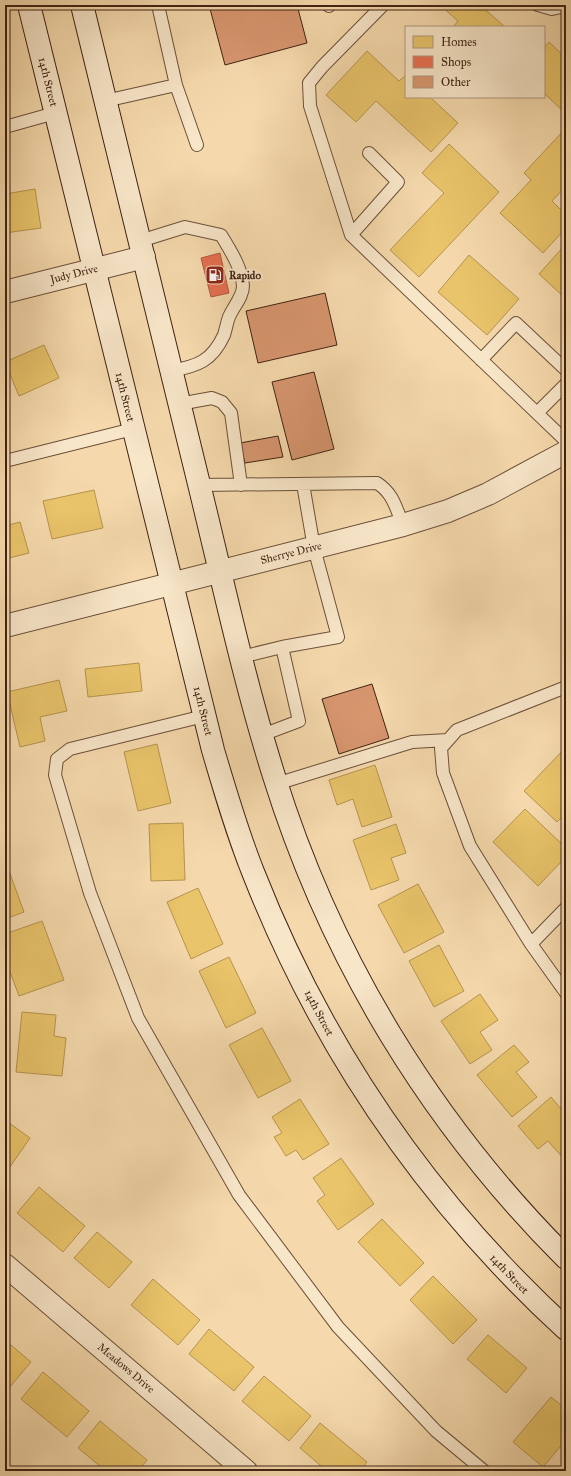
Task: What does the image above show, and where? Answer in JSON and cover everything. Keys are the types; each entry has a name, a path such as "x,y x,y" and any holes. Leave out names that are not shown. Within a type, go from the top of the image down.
{"main road":[{"name":"14th Street","path":"29,5 204,716 225,790 255,877 291,960 323,1022 343,1057 387,1125 463,1225 520,1286 566,1329"},
{"path":"82,5 241,657 276,784 302,854 343,948 384,1026 432,1101 480,1164 566,1258"},
{"name":"Judy Drive","path":"5,292 94,269 142,249"},
{"name":"Sherrye Drive","path":"5,626 403,525 448,511 488,494 566,452"},
{"name":"Meadows Drive","path":"5,1265 246,1471"}],"lane":[{"path":"158,5 176,85 198,144"},
{"path":"384,5 322,67 309,83 310,106 351,235 566,441"},
{"path":"538,5 552,9 566,6"},
{"path":"105,100 176,85"},
{"path":"5,127 56,113"},
{"path":"351,235 398,182 369,153"},
{"path":"142,249 185,227 221,235 235,258 243,287 229,316 224,334 209,358 193,367 171,371"},
{"path":"481,360 516,324 566,370"},
{"path":"537,413 566,384"},
{"path":"179,404 212,398 222,402 231,414 241,485"},
{"path":"5,461 133,429"},
{"path":"200,485 377,483 386,489 393,498 403,525"},
{"path":"241,657 282,647 338,637 314,548 303,484"},
{"path":"262,735 299,720 282,647"},
{"path":"566,687 456,730 440,748 443,773 470,846 531,944 566,993"},
{"path":"204,716 70,749 57,759 55,775 90,893 138,1018 238,1195 338,1327 436,1431 484,1471"},
{"path":"276,784 412,742 448,740"},
{"path":"531,944 566,908"}],"building: Homes":[{"path":"440,5 480,5 504,26 454,26 458,21"},
{"path":"549,42 566,58 566,114 545,94 545,47"},
{"path":"367,51 399,81 405,76 405,98 431,98 458,123 431,152 376,101 356,122 326,95"},
{"path":"566,128 566,186 552,201 566,215 566,228 543,253 500,213 531,180 524,173"},
{"path":"449,144 499,192 419,277 390,250 444,193 422,173"},
{"path":"35,189 41,228 5,233 5,194"},
{"path":"565,245 566,246 566,299 539,274"},
{"path":"469,255 519,299 487,335 438,292"},
{"path":"44,345 59,378 19,396 5,362"},
{"path":"94,490 103,528 52,539 43,501"},
{"path":"20,522 29,553 5,559 5,526"},
{"path":"139,663 142,691 88,697 85,669"},
{"path":"59,680 67,711 40,717 45,741 20,747 7,692"},
{"path":"157,744 171,803 138,811 124,752"},
{"path":"566,747 566,813 557,822 524,791"},
{"path":"375,765 392,817 362,827 353,799 337,805 329,780"},
{"path":"525,809 566,848 566,857 538,886 493,842"},
{"path":"183,823 185,880 151,881 149,824"},
{"path":"396,824 406,853 391,858 399,880 371,890 353,840"},
{"path":"5,860 24,912 5,919"},
{"path":"418,884 444,932 404,953 378,905"},
{"path":"198,888 223,944 191,959 167,902"},
{"path":"42,921 64,980 19,996 5,958 5,934"},
{"path":"439,945 464,991 434,1007 409,961"},
{"path":"229,957 256,1013 226,1028 199,971"},
{"path":"480,994 498,1020 480,1032 492,1050 470,1064 441,1021"},
{"path":"22,1012 56,1015 54,1036 66,1038 62,1076 16,1072"},
{"path":"262,1028 291,1081 258,1098 229,1045"},
{"path":"514,1045 529,1062 516,1072 537,1097 512,1117 477,1075"},
{"path":"551,1097 566,1115 566,1157 564,1159 548,1141 538,1149 518,1126"},
{"path":"300,1099 329,1144 303,1160 296,1150 286,1156 274,1137 282,1133 272,1117"},
{"path":"5,1120 30,1138 5,1174"},
{"path":"341,1158 374,1204 338,1230 317,1201 325,1195 313,1178"},
{"path":"566,1175 566,1184 561,1180"},
{"path":"39,1187 85,1226 63,1252 17,1213"},
{"path":"382,1219 424,1263 400,1286 358,1242"},
{"path":"97,1232 132,1262 109,1288 74,1258"},
{"path":"433,1276 477,1320 453,1344 410,1300"},
{"path":"153,1279 200,1320 178,1345 131,1305"},
{"path":"209,1329 254,1367 234,1391 189,1354"},
{"path":"488,1335 527,1368 506,1393 467,1359"},
{"path":"5,1340 31,1362 9,1388 5,1385"},
{"path":"43,1372 89,1411 67,1437 21,1399"},
{"path":"264,1376 311,1416 289,1441 242,1401"},
{"path":"551,1397 566,1409 566,1440 543,1467 513,1442"},
{"path":"100,1421 147,1460 138,1471 106,1471 78,1448"},
{"path":"320,1423 367,1462 360,1471 327,1471 300,1448"}],"building: Shops":[{"name":"Rapido","path":"220,253 229,293 211,297 201,258"}],"building: Other":[{"path":"209,5 297,5 307,43 225,65"},
{"path":"325,293 337,345 258,363 246,311"},
{"path":"314,372 334,449 292,460 272,382"},
{"path":"278,436 283,457 245,463 240,443"},
{"path":"372,684 389,738 339,754 322,699"}],"place":[{"name":"Rapido","path":"215,275"}]}
